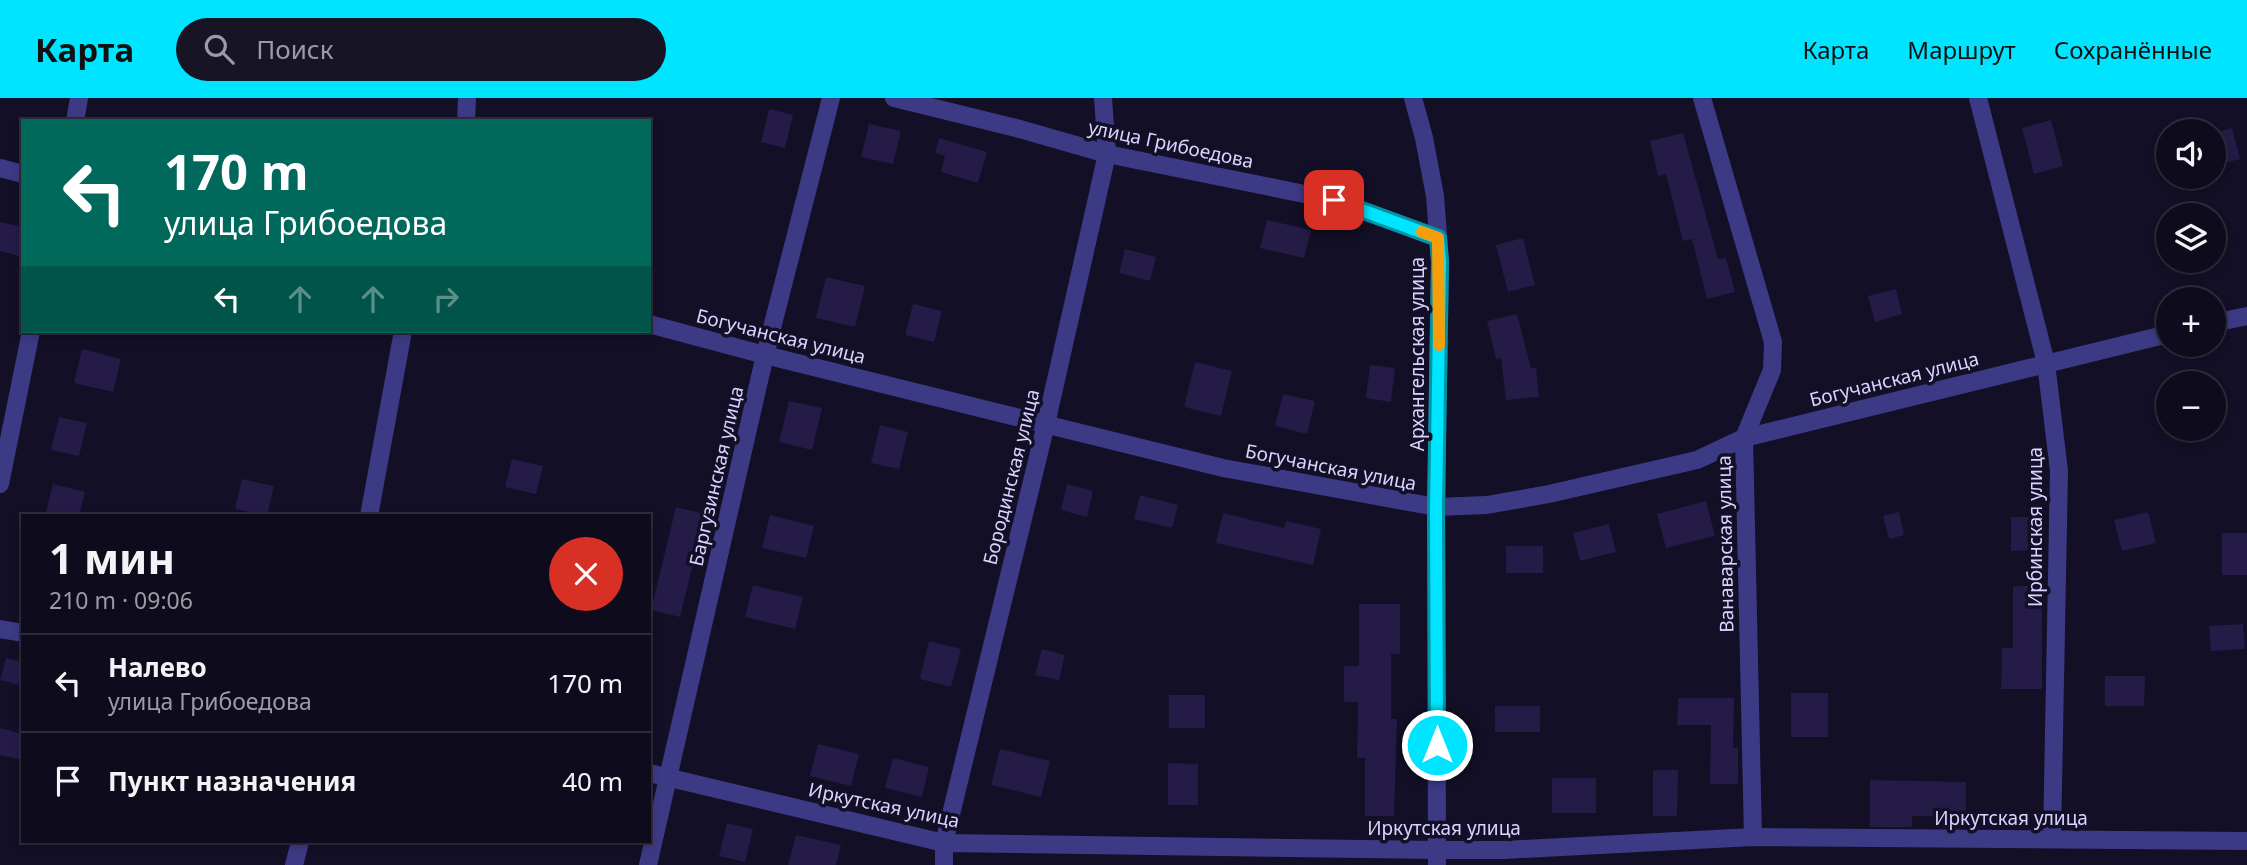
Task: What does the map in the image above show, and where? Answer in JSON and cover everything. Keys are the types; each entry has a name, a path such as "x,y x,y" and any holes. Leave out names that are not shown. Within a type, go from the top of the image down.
{"street":[{"path":"75,119 79,98"},
{"path":"466,119 467,98"},
{"name":"Баргузинская улица","path":"648,865 765,355 831,98"},
{"name":"улица Грибоедова","path":"894,98 1108,154 1334,200 1438,238"},
{"name":"Бородинская улица","path":"944,865 944,843 1046,424 1108,154 1103,98"},
{"name":"Архангельская улица","path":"1413,98 1431,173 1440,261 1436,508 1437,858"},
{"name":"Ванаварская улица","path":"1702,98 1773,342 1772,370 1744,438 1753,837"},
{"name":"Ирбинская улица","path":"1978,98 2046,363 2059,471 2052,838"},
{"path":"0,168 21,173"},
{"path":"2226,320 2247,316"},
{"name":"Богучанская улица","path":"651,325 1223,468 1436,508 1487,505 1549,494 1697,460 1744,438 2156,337"},
{"path":"0,484 31,333"},
{"path":"369,514 403,333"},
{"path":"0,629 21,634"},
{"name":"Иркутская улица","path":"651,774 944,843 1437,858 1504,850 1753,837 2247,841"},
{"path":"294,865 300,843"}],"building":[{"path":"769,109 793,115 785,148 761,142"},
{"path":"2051,120 2063,166 2034,174 2022,128"},
{"path":"869,124 901,131 893,164 861,157"},
{"path":"2232,128 2240,159 2226,163 2226,130"},
{"path":"1683,133 1718,259 1726,258 1735,292 1707,299 1692,239 1683,241 1666,174 1658,176 1650,141"},
{"path":"939,138 987,152 978,183 941,172 945,156 935,153"},
{"path":"1267,220 1311,230 1304,258 1260,248"},
{"path":"0,222 21,227 21,256 0,251"},
{"path":"1523,238 1535,285 1508,292 1496,245"},
{"path":"1125,249 1156,257 1150,281 1119,273"},
{"path":"826,277 865,286 855,327 816,318"},
{"path":"1896,289 1902,314 1875,322 1868,296"},
{"path":"913,304 942,311 934,342 905,335"},
{"path":"1517,314 1531,368 1536,368 1539,397 1506,400 1501,358 1496,359 1487,321"},
{"path":"82,349 121,359 113,392 74,383"},
{"path":"1195,362 1232,371 1221,416 1184,407"},
{"path":"1370,365 1395,368 1391,402 1366,398"},
{"path":"1283,394 1315,401 1307,434 1275,426"},
{"path":"789,401 822,408 812,450 779,442"},
{"path":"59,417 87,423 79,456 51,450"},
{"path":"880,425 908,432 899,469 871,463"},
{"path":"512,459 543,466 536,494 505,487"},
{"path":"242,479 274,486 267,514 235,509"},
{"path":"53,484 85,492 80,514 46,514"},
{"path":"1067,484 1093,491 1087,517 1061,510"},
{"path":"1140,495 1178,505 1172,528 1134,519"},
{"path":"1706,501 1715,536 1666,548 1657,514"},
{"path":"676,507 709,515 701,552 696,551 680,617 651,610"},
{"path":"1899,512 1904,535 1889,539 1883,516"},
{"path":"2148,512 2156,543 2122,551 2114,520"},
{"path":"1223,513 1284,528 1286,521 1321,529 1313,565 1216,543"},
{"path":"770,515 814,526 806,558 762,548"},
{"path":"2011,517 2044,517 2044,550 2011,551"},
{"path":"1609,524 1616,552 1580,561 1573,533"},
{"path":"2222,533 2247,533 2247,575 2222,575"},
{"path":"1506,546 1543,546 1543,573 1506,573"},
{"path":"753,585 803,597 795,629 745,617"},
{"path":"2013,586 2042,586 2042,689 2001,689 2002,648 2013,648"},
{"path":"1359,604 1400,604 1400,654 1391,654 1391,719 1397,719 1394,816 1365,816 1365,758 1357,758 1358,702 1344,702 1344,666 1359,666"},
{"path":"2243,624 2245,649 2211,651 2209,626"},
{"path":"929,641 961,649 951,687 920,679"},
{"path":"1042,649 1065,655 1059,680 1035,675"},
{"path":"6,658 21,662 21,685 0,680"},
{"path":"2105,676 2145,676 2144,706 2105,706"},
{"path":"1791,693 1828,693 1828,737 1791,737"},
{"path":"1169,695 1205,695 1205,728 1169,728"},
{"path":"1678,698 1734,698 1733,748 1738,748 1738,784 1710,784 1711,725 1677,725"},
{"path":"1495,706 1540,706 1540,732 1495,732"},
{"path":"0,728 21,733 21,760 0,755"},
{"path":"818,744 859,754 851,786 810,776"},
{"path":"1000,749 1050,761 1041,797 991,785"},
{"path":"893,758 929,767 922,797 885,788"},
{"path":"1168,763 1198,764 1198,805 1168,805"},
{"path":"1653,770 1678,770 1677,816 1653,816"},
{"path":"1552,778 1596,778 1596,813 1552,813"},
{"path":"1870,780 1966,782 1966,816 1912,816 1912,827 1870,827"},
{"path":"727,823 753,829 745,862 719,856"},
{"path":"796,835 841,845 836,865 788,865"}],"slow traffic":[{"path":"1422,232 1438,238 1439,345"}],"route":[{"path":"1334,200 1438,238 1437,745"}]}
